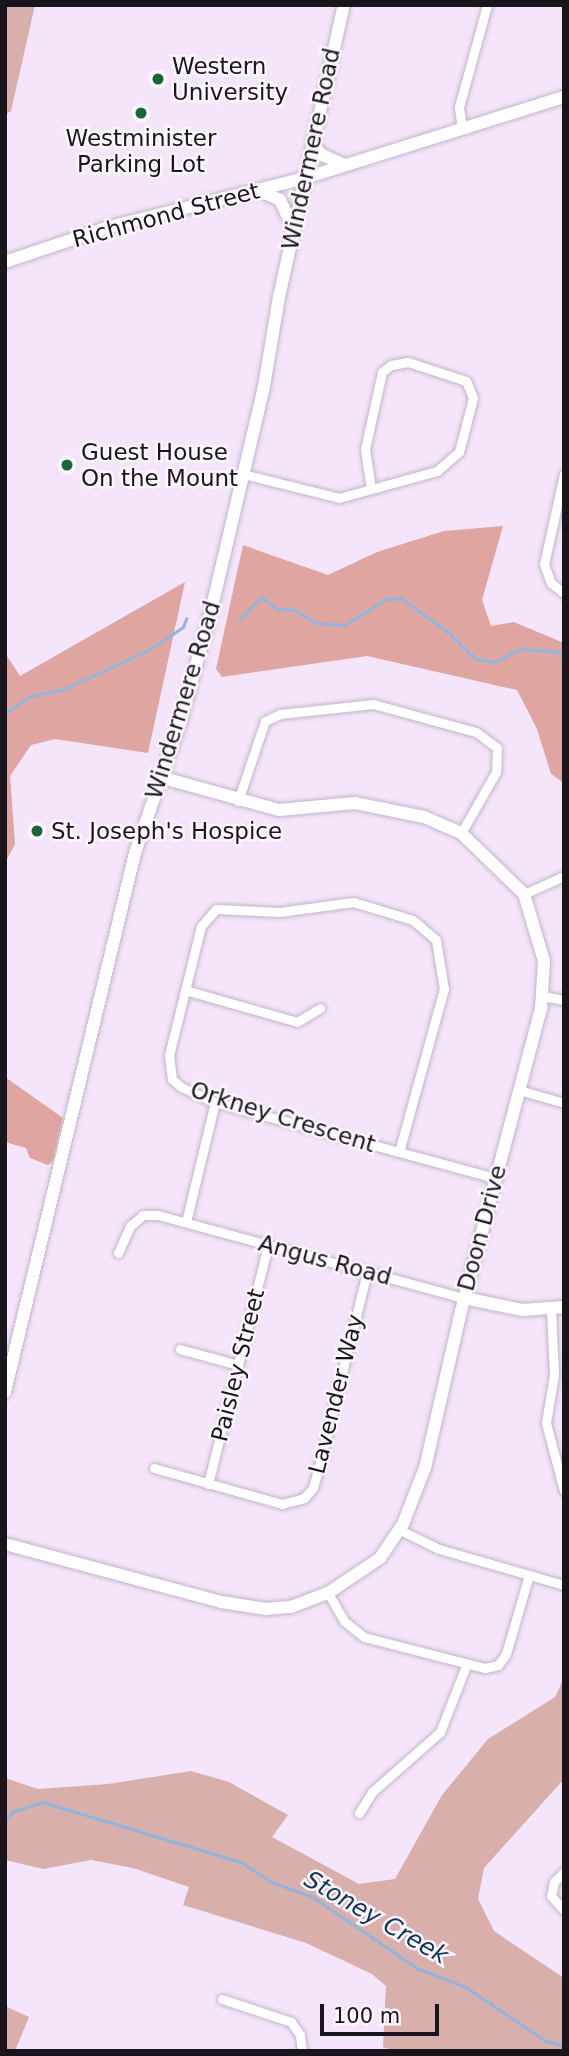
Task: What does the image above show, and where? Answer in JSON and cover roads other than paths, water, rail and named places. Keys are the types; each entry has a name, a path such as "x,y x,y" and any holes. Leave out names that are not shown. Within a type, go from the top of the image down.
{"main road":[{"name":"Windermere Road","path":"5,1392 135,853 211,611 344,5"},
{"name":"Richmond Street","path":"7,262 109,227 305,178 564,97"},
{"path":"313,141 320,153 345,165"},
{"path":"257,190 280,200 293,230"},
{"name":"Doon Drive","path":"5,1544 242,1607 291,1606 328,1593 365,1571 400,1530 425,1468 464,1298 543,996 544,961 524,894 461,833 424,817 355,803 279,810 160,778"},
{"path":"464,1298 493,1306 557,1308"}],"street":[{"path":"462,129 460,107 487,5"},
{"path":"243,474 339,498 371,489 451,464 459,452 473,398 466,381 408,362 391,365 382,373 365,449 371,489"},
{"path":"564,474 544,565 551,583 564,593"},
{"path":"239,801 265,721 280,714 373,704 476,732 497,748 500,756 496,772 461,833"},
{"path":"524,894 564,876"},
{"name":"Orkney Crescent","path":"398,1152 444,989 441,954 427,928 353,902 279,912 216,909 201,926 168,1067 181,1087 215,1102 398,1152 495,1178"},
{"path":"185,990 297,1021 320,1008"},
{"path":"543,996 564,1000"},
{"path":"519,1090 564,1103"},
{"path":"186,1222 215,1102"},
{"name":"Angus Road","path":"118,1252 130,1226 144,1215 186,1222 464,1298"},
{"name":"Paisley Street","path":"208,1484 268,1245"},
{"name":"Lavender Way","path":"208,1484 292,1504 313,1488 367,1272"},
{"path":"557,1308 554,1375 546,1423 564,1491"},
{"path":"180,1349 238,1365"},
{"path":"154,1468 208,1484"},
{"path":"400,1530 439,1549 564,1585"},
{"path":"328,1593 344,1621 364,1637 466,1666 498,1665 506,1654 529,1575"},
{"path":"359,1813 372,1792 440,1732 466,1666"},
{"path":"564,1872 554,1882 551,1896 564,1910"},
{"path":"222,1999 291,2022 300,2035 302,2051"}],"waterway":[{"path":"239,620 261,597 277,609 295,610 316,623 345,625 386,599 401,598 447,631 476,659 495,662 519,649 558,652 564,659"},
{"path":"5,713 31,696 62,690 149,650 183,627 186,619"},
{"path":"564,678 564,683"},
{"name":"Stoney Creek","path":"5,1820 14,1811 43,1802 241,1862 272,1882 313,1897 417,1968 466,1987 546,2041 564,2046"}],"place":[{"name":"Western University","path":"158,79"},
{"name":"Westminister Parking Lot","path":"141,113"},
{"name":"Guest House On the Mount","path":"67,465"},
{"name":"St. Joseph's Hospice","path":"37,831"}]}
